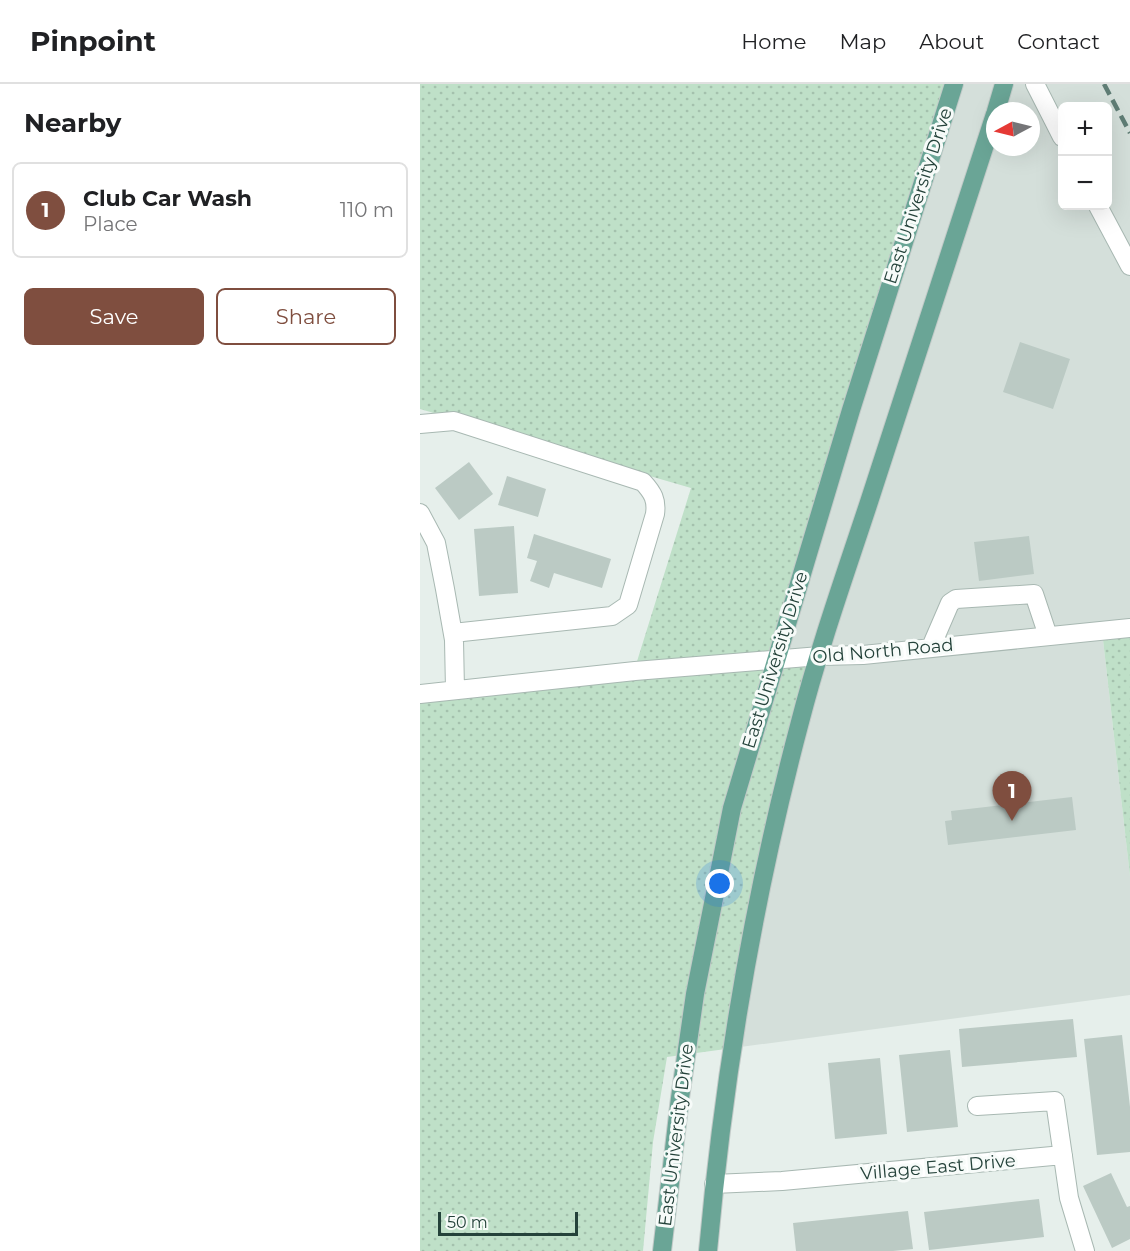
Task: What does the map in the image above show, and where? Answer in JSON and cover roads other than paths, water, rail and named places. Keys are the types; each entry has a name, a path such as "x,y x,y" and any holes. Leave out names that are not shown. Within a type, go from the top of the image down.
{"main road":[{"name":"East University Drive","path":"662,1251 695,994 732,808 851,410 954,84"},
{"path":"999,102 1005,84"},
{"path":"708,1251 714,1184 742,990 776,823 800,722 986,142"}],"street":[{"path":"1035,84 1058,129"},
{"path":"1100,210 1130,266"},
{"path":"420,424 454,421 644,482 652,491 656,502 655,514 628,605 612,616 453,633"},
{"path":"420,513 436,543 453,633 455,690"},
{"path":"931,647 950,603 956,599 1034,594 1048,636"},
{"name":"Old North Road","path":"420,694 634,671 820,656 863,655 1130,627"},
{"path":"977,1106 1055,1101 1069,1198 1084,1251"},
{"name":"Village East Drive","path":"714,1184 783,1181 1063,1155"}],"railway":[{"path":"1104,84 1130,133"}],"place":[{"name":"Club Car Wash","path":"1012,821"}]}
